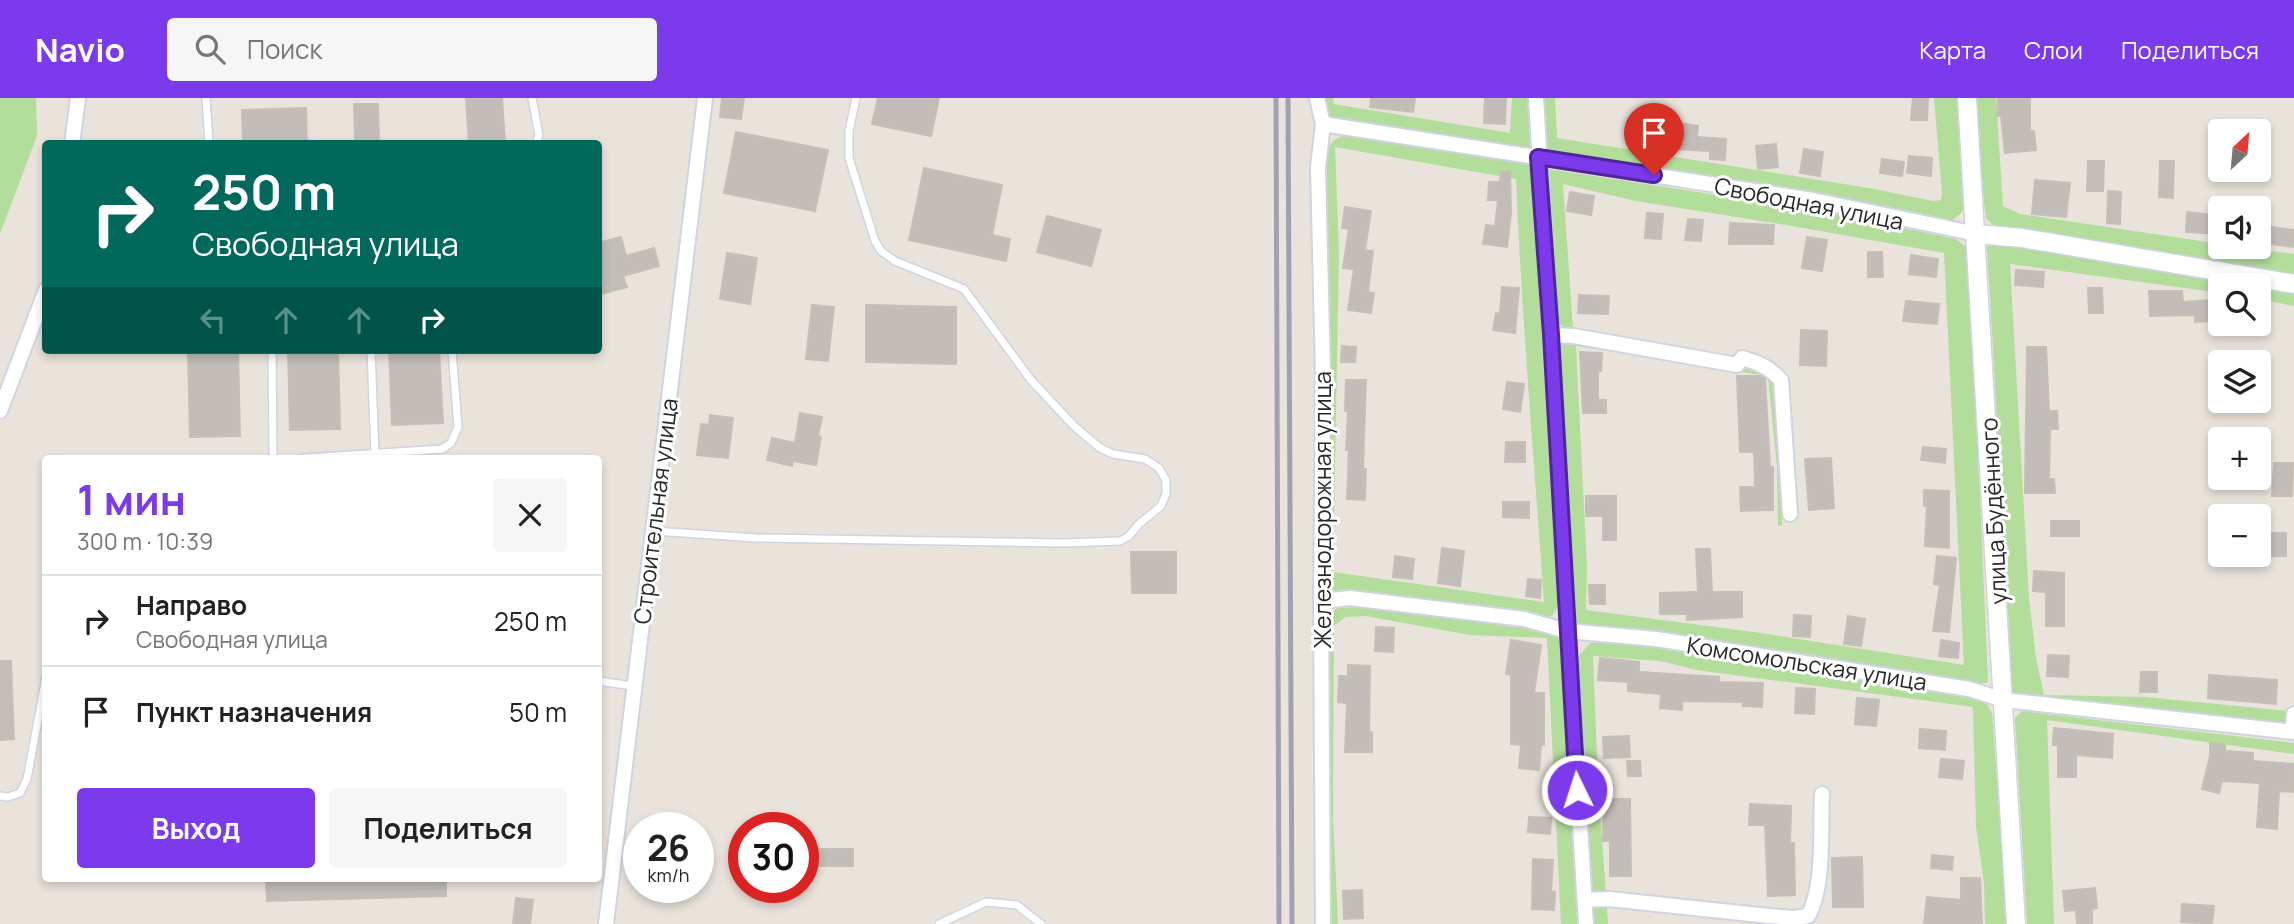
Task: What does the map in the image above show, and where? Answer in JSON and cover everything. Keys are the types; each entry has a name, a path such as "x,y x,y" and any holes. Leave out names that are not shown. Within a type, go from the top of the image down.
{"street":[{"path":"73,140 78,98"},
{"name":"Строительная улица","path":"606,924 705,98"},
{"name":"Железнодорожная улица","path":"1317,98 1323,124 1318,168 1323,374 1323,924"},
{"path":"1535,98 1586,924"},
{"name":"улица Будённого","path":"1967,98 2016,924"},
{"name":"Свободная улица","path":"1323,124 1813,200 1977,234 2022,237 2294,284"},
{"path":"0,411 42,301"},
{"path":"1551,335 1574,336 1737,365 1742,358 1762,363 1771,369 1781,380 1790,514"},
{"name":"Комсомольская улица","path":"1321,601 1350,598 1524,619 1567,631 1670,641 1969,689 2004,700 2293,732 2294,714"},
{"path":"1585,900 1609,899 1796,918 1808,916 1815,903 1819,883 1822,794"}],"lane":[{"path":"206,98 209,140"},
{"path":"532,98 539,135 537,140"},
{"path":"654,531 756,538 1062,543 1120,541 1161,506 1167,494 1166,480 1159,468 1145,459 1113,454 1074,426 1031,380 964,289 895,261 881,251 875,241 849,158 849,131 856,98"},
{"path":"272,354 273,455"},
{"path":"371,354 375,454"},
{"path":"358,455 442,449 451,443 458,427 452,354"},
{"path":"602,682 633,687"},
{"path":"0,796 8,797 20,793 27,779 42,698"},
{"path":"939,924 986,902 1017,905 1041,924"}],"green space":[{"path":"0,98 36,98 37,136 0,234"},
{"path":"1321,98 1333,98 1334,104 1510,133 1512,98 1529,98 1531,153 1329,120"},
{"path":"1543,98 1555,98 1557,138 1869,188 1933,201 1941,200 1942,193 1934,98 1958,98 1966,202 1962,212 1953,220 1939,220 1818,193 1547,153"},
{"path":"1976,98 1996,98 2003,206 2020,214 2208,242 2208,259 2271,259 2271,251 2294,254 2294,276 1995,227 1986,218"},
{"path":"1348,134 1533,162 1555,525 1558,598 1557,608 1552,616 1537,618 1329,593 1325,587 1323,161 1331,143","holes":["1335,147 1516,179 1544,602 1333,572 1339,253"]},
{"path":"1548,169 1821,211 1956,239 1966,247 1970,266 1988,682 1981,684 1636,630 1575,626 1572,618 1557,340 1656,352 1760,369 1770,375 1776,387 1782,525 1778,526 1777,467 1768,376 1576,346 1587,567 1586,610 1761,633 1964,665 1944,253 1636,201 1563,184 1573,329 1564,328 1557,322 1554,306"},
{"path":"2004,245 2208,277 2208,291 2010,264 2029,598 2036,658 2044,695 2146,697 2289,711 2286,722 2276,724 2013,697 1987,246"},
{"path":"2271,287 2294,291 2294,306 2271,301"},
{"path":"1363,607 1473,617 1556,631 1563,645 1578,924 1561,924 1547,638 1470,635 1365,616 1345,617 1334,626 1333,815 1338,924 1328,924 1325,629 1328,614 1338,608"},
{"path":"1621,642 1984,700 1992,713 2008,924 1985,924 1984,884 1976,826 1973,707 1697,670 1660,661 1593,656 1608,924 1592,924 1578,657 1590,643"},
{"path":"2022,711 2294,743 2294,754 2047,720 2054,924 2027,924 2015,718"}],"building":[{"path":"466,98 502,98 505,140 469,140"},
{"path":"722,98 744,98 741,119 720,117"},
{"path":"878,98 939,98 931,136 872,124"},
{"path":"1371,98 1415,98 1413,112 1370,107"},
{"path":"1485,98 1506,98 1505,124 1484,123"},
{"path":"1913,98 1928,98 1927,120 1911,120"},
{"path":"1998,98 2030,98 2030,131 2034,131 2036,150 2005,153 2001,116 1997,116"},
{"path":"354,104 378,104 379,140 355,140"},
{"path":"306,108 307,140 243,140 242,110"},
{"path":"1643,117 1698,126 1697,137 1726,139 1725,160 1710,159 1710,151 1672,149 1638,142"},
{"path":"736,132 828,150 815,211 724,193"},
{"path":"1776,144 1778,167 1758,169 1756,146"},
{"path":"1804,149 1823,152 1820,176 1800,173"},
{"path":"1909,156 1932,158 1931,176 1907,173"},
{"path":"1882,159 1904,162 1902,176 1880,173"},
{"path":"2088,161 2104,161 2103,191 2087,191"},
{"path":"2160,161 2174,161 2173,198 2159,197"},
{"path":"924,168 1002,185 992,235 1010,239 1006,261 909,240"},
{"path":"1501,171 1510,172 1511,212 1507,247 1483,244 1486,225 1495,226 1498,200 1488,200 1489,182 1500,182"},
{"path":"2035,180 2070,183 2066,217 2032,214"},
{"path":"2108,191 2121,192 2120,224 2107,223"},
{"path":"1570,192 1594,196 1591,215 1567,211"},
{"path":"1345,207 1371,211 1365,250 1373,251 1368,292 1374,293 1371,313 1348,310 1354,269 1343,268 1349,229 1342,228"},
{"path":"2187,212 2208,214 2208,233 2186,232"},
{"path":"1647,213 1663,214 1661,239 1645,238"},
{"path":"1047,216 1101,230 1091,266 1037,252"},
{"path":"1688,219 1703,220 1701,241 1685,240"},
{"path":"1730,223 1774,225 1773,244 1729,244"},
{"path":"2271,227 2294,230 2294,247 2271,244"},
{"path":"621,237 626,256 654,248 659,266 623,276 627,287 602,294 602,242"},
{"path":"1807,237 1827,240 1822,271 1802,268"},
{"path":"1868,252 1882,252 1883,277 1868,277"},
{"path":"727,253 757,258 750,304 720,299"},
{"path":"1911,255 1938,259 1936,277 1909,274"},
{"path":"2016,270 2044,272 2043,287 2015,285"},
{"path":"1502,287 1519,288 1515,333 1493,330 1496,313 1500,314"},
{"path":"2088,288 2102,288 2103,313 2089,313"},
{"path":"2149,291 2182,291 2183,302 2208,300 2208,321 2195,322 2195,315 2150,316"},
{"path":"1579,295 1609,296 1608,314 1578,313"},
{"path":"1906,301 1939,304 1937,324 1903,321"},
{"path":"812,305 834,307 828,361 806,359"},
{"path":"866,305 956,307 956,364 866,362"},
{"path":"1801,330 1827,331 1826,366 1800,365"},
{"path":"1342,346 1356,347 1355,362 1341,362"},
{"path":"2027,347 2046,347 2049,411 2057,411 2058,429 2050,429 2049,479 2054,479 2055,493 2025,493"},
{"path":"1580,352 1602,353 1601,371 1598,371 1598,400 1606,400 1606,413 1583,413"},
{"path":"188,354 238,354 240,436 190,437"},
{"path":"288,354 338,354 340,429 290,430"},
{"path":"389,354 439,354 443,423 392,425"},
{"path":"1737,376 1761,376 1765,379 1770,467 1773,467 1773,510 1741,511 1740,487 1755,487 1754,452 1740,452"},
{"path":"1346,380 1366,380 1363,469 1366,469 1365,500 1347,499 1349,450 1346,450"},
{"path":"1507,382 1524,384 1520,412 1503,409"},
{"path":"800,413 822,417 816,465 793,461 792,466 767,460 772,438 795,443"},
{"path":"710,415 733,418 728,458 697,455 701,424 709,425"},
{"path":"1506,442 1525,442 1525,462 1505,462"},
{"path":"1923,447 1946,449 1945,463 1921,460"},
{"path":"1831,458 1834,508 1809,510 1805,459"},
{"path":"2274,463 2293,463 2292,496 2272,496"},
{"path":"1924,490 1949,491 1949,548 1925,546 1927,506 1924,506"},
{"path":"1586,496 1616,496 1616,540 1603,540 1603,516 1586,516"},
{"path":"1503,502 1529,502 1529,518 1503,517"},
{"path":"2051,521 2079,521 2079,536 2051,536"},
{"path":"2271,533 2286,533 2286,556 2271,556"},
{"path":"1442,548 1464,551 1460,586 1438,583"},
{"path":"1696,549 1710,549 1712,592 1742,592 1742,617 1687,620 1687,614 1660,614 1660,593 1698,592"},
{"path":"1131,552 1176,552 1176,593 1132,593"},
{"path":"1395,556 1414,559 1412,579 1393,577"},
{"path":"1937,556 1956,558 1949,632 1933,631 1940,585 1934,584"},
{"path":"2034,571 2064,573 2064,626 2046,626 2046,592 2033,591"},
{"path":"1528,579 1541,580 1540,598 1526,596"},
{"path":"1589,585 1605,585 1605,604 1590,604"},
{"path":"1794,615 1811,616 1810,637 1793,636"},
{"path":"1848,616 1865,619 1861,646 1844,644"},
{"path":"1376,627 1394,628 1393,652 1375,651"},
{"path":"1511,640 1541,645 1534,693 1544,693 1544,745 1541,745 1539,770 1519,768 1521,745 1511,744 1511,675 1506,674"},
{"path":"1941,640 1959,643 1958,658 1939,656"},
{"path":"2048,655 2069,656 2068,677 2047,676"},
{"path":"1600,658 1639,662 1639,672 1719,677 1719,682 1763,683 1762,707 1743,706 1743,702 1682,701 1682,710 1660,708 1661,694 1628,691 1628,682 1598,680"},
{"path":"0,661 11,661 14,739 0,740"},
{"path":"1348,665 1370,666 1369,732 1372,732 1372,752 1345,752 1347,703 1338,702 1339,676 1348,676"},
{"path":"2141,672 2157,672 2157,692 2140,692"},
{"path":"2209,675 2277,680 2276,704 2208,698"},
{"path":"1796,688 1815,689 1814,714 1795,713"},
{"path":"1857,698 1879,700 1876,726 1855,724"},
{"path":"2054,728 2113,734 2112,758 2076,755 2076,777 2058,777 2058,745 2053,745"},
{"path":"1920,729 1946,731 1945,750 1919,748"},
{"path":"1629,736 1630,757 1604,758 1603,737"},
{"path":"2210,743 2225,745 2225,751 2253,753 2253,761 2294,764 2294,792 2279,791 2277,829 2257,827 2260,783 2222,781 2219,793 2202,789 2210,756"},
{"path":"1941,759 1964,761 1962,779 1939,777"},
{"path":"1627,761 1640,761 1641,776 1628,776"},
{"path":"1604,799 1630,799 1631,876 1610,876 1610,841 1603,841"},
{"path":"1750,804 1791,806 1790,843 1794,843 1795,895 1768,896 1765,825 1749,825"},
{"path":"1529,817 1551,818 1550,834 1528,832"},
{"path":"819,849 853,849 853,866 819,866"},
{"path":"1932,855 1953,857 1952,870 1931,868"},
{"path":"1862,857 1863,907 1833,907 1832,858"},
{"path":"1533,859 1553,860 1551,891 1555,892 1554,910 1532,909"},
{"path":"1961,878 1980,878 1982,924 1924,924 1927,897 1961,900"},
{"path":"266,882 446,882 446,896 267,901"},
{"path":"2095,888 2097,908 2092,909 2092,924 2077,924 2076,910 2065,911 2063,891"},
{"path":"1362,890 1363,918 1344,919 1343,891"},
{"path":"516,898 533,900 530,924 513,924"},
{"path":"2182,904 2214,906 2212,924 2181,922"}],"railway":[{"path":"1276,98 1279,924"},
{"path":"1288,98 1292,924"}],"route":[{"path":"1577,790 1538,157 1654,175"}]}
